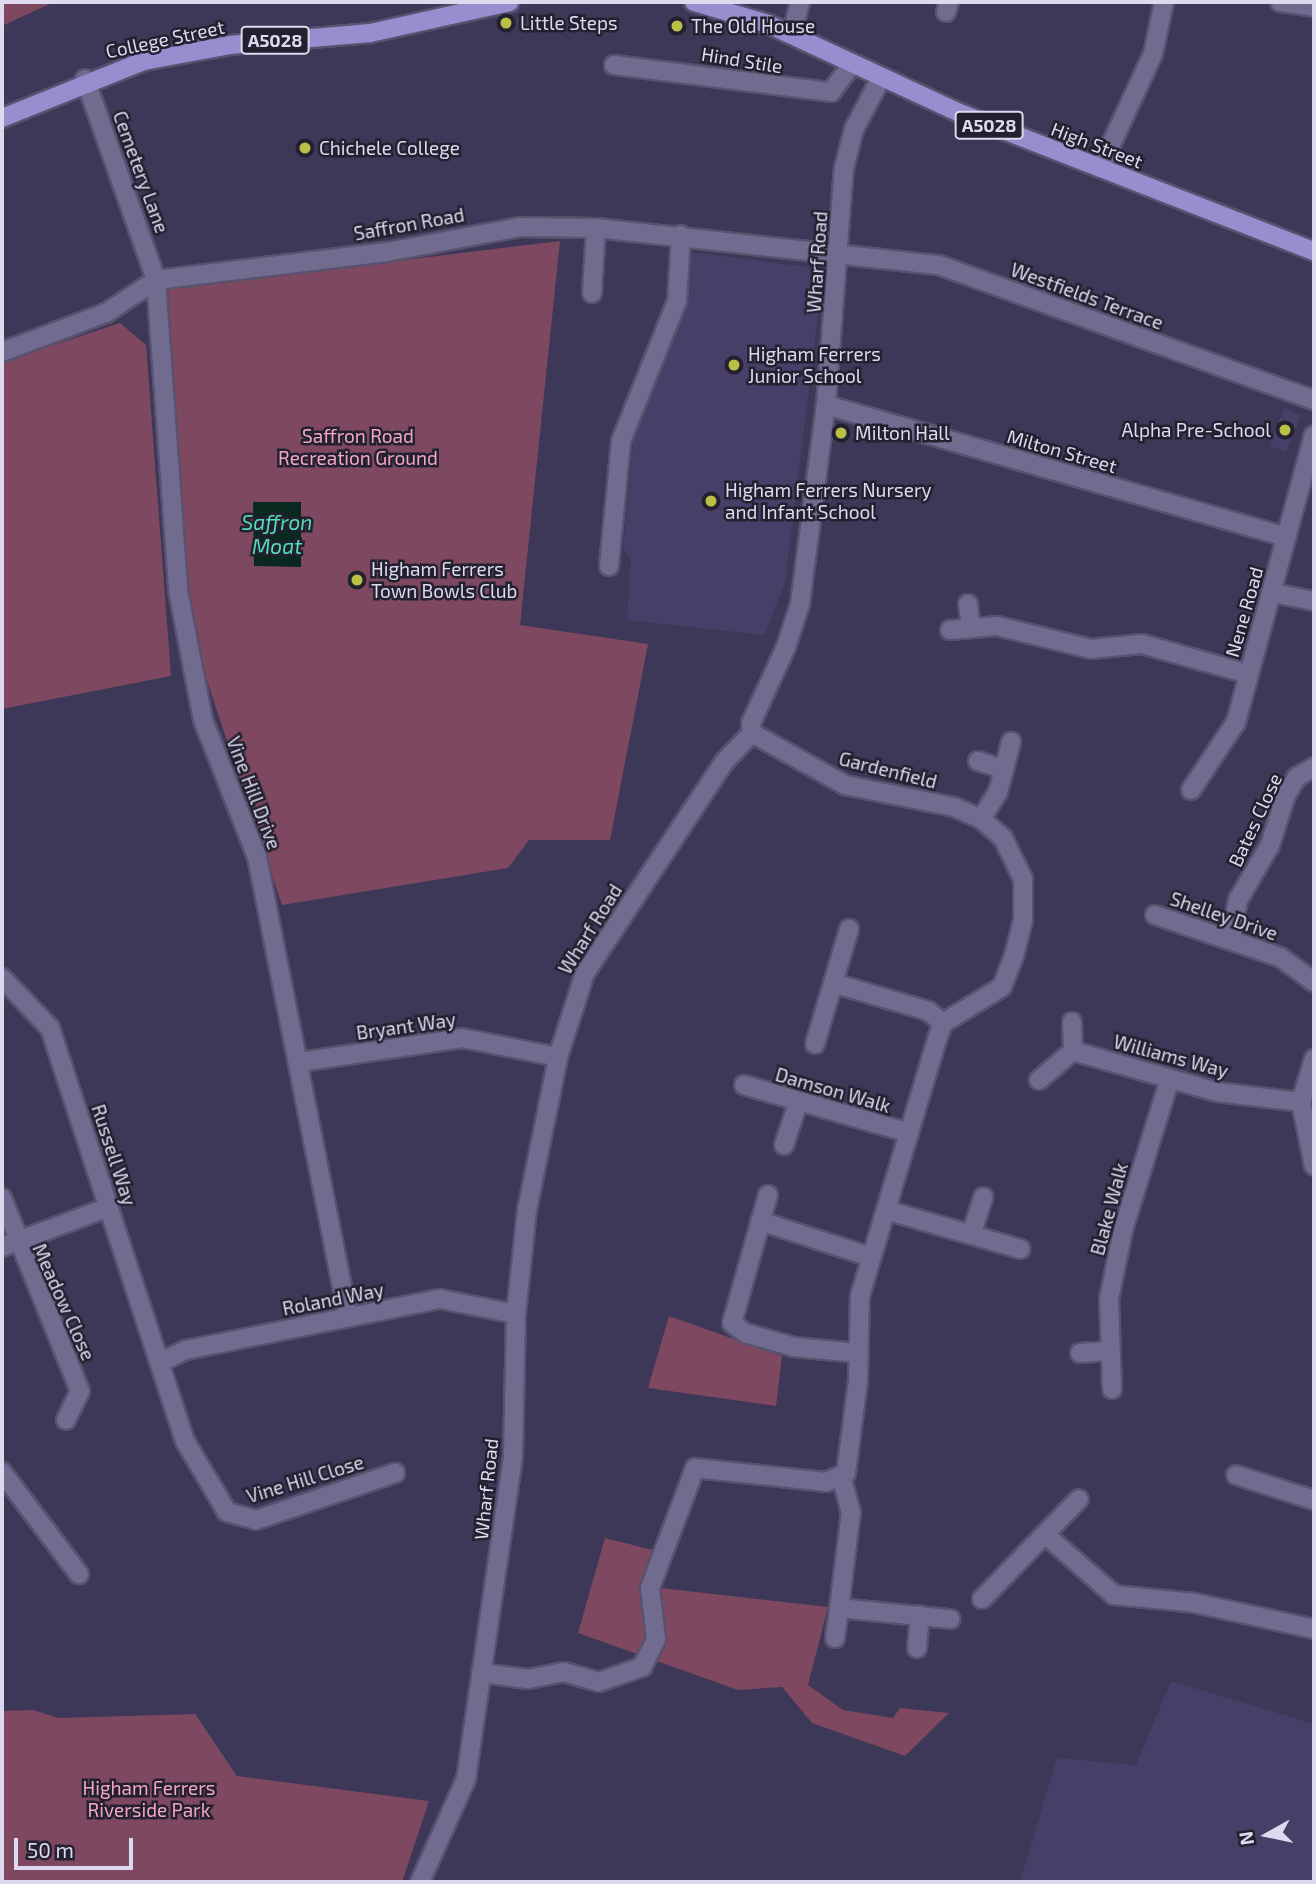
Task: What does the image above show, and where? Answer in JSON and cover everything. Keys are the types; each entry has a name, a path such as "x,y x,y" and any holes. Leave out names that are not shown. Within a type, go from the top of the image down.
{"main road":[{"name":"College Street","path":"2,118 85,79 199,50 370,33 510,2"},
{"name":"A5028","path":"694,2 792,34"},
{"name":"High Street","path":"792,34 881,78 1100,169 1314,251"}],"street":[{"path":"792,34 800,2"},
{"path":"1100,169 1153,54 1164,2"},
{"path":"1280,2 1314,8"},
{"name":"Hind Stile","path":"614,65 831,92 851,65"},
{"name":"Wharf Road","path":"420,1882 466,1779 513,1457 516,1314 527,1210 558,1057 585,973 724,762 752,733 800,604 826,405 847,148 881,78"},
{"name":"Cemetery Lane","path":"85,79 156,280"},
{"name":"Saffron Road","path":"2,352 106,313 156,280 387,252 520,227 596,228 681,234 840,258"},
{"path":"592,293 596,228"},
{"path":"609,566 621,440 677,300 681,234"},
{"name":"Westfields Terrace","path":"840,258 939,265 1314,400"},
{"name":"Vine Hill Drive","path":"156,280 178,590 203,720 257,857 300,1062 348,1317"},
{"name":"Milton Street","path":"826,405 1286,537"},
{"name":"Nene Road","path":"1191,790 1236,722 1314,435"},
{"path":"1273,593 1314,601"},
{"path":"968,604 971,628"},
{"path":"950,630 997,626 1091,649 1142,645 1248,674"},
{"name":"Gardenfield","path":"752,733 845,785 981,819"},
{"path":"835,1638 851,1512 842,1479 858,1353 860,1296 943,1023 1002,987 1014,956 1032,885 1003,838 981,819 1003,769 1011,742"},
{"path":"978,761 1003,769"},
{"name":"Bates Close","path":"1231,939 1238,900 1270,845 1286,796 1297,776 1314,767"},
{"name":"Shelley Drive","path":"1155,915 1280,957 1314,982"},
{"path":"815,1044 849,929"},
{"name":"Russell Way","path":"2,978 50,1028 161,1362"},
{"path":"833,983 928,1011 943,1023"},
{"path":"1039,1080 1073,1051 1072,1022"},
{"name":"Bryant Way","path":"300,1062 463,1038 558,1057"},
{"name":"Williams Way","path":"1073,1051 1169,1081 1301,1101"},
{"path":"1314,1059 1301,1101 1314,1166"},
{"name":"Blake Walk","path":"1112,1389 1106,1351 1122,1230 1169,1081"},
{"name":"Damson Walk","path":"744,1086 909,1133"},
{"path":"784,1145 798,1103"},
{"path":"768,1195 732,1315 737,1330 794,1347 858,1353"},
{"path":"971,1235 983,1197"},
{"name":"Meadow Close","path":"2,1198 8,1245 80,1391 66,1420"},
{"path":"8,1245 109,1207"},
{"path":"886,1210 1020,1250"},
{"path":"760,1221 871,1257"},
{"name":"Roland Way","path":"161,1362 186,1350 440,1299 516,1314"},
{"path":"1080,1353 1106,1351"},
{"name":"Vine Hill Close","path":"161,1362 185,1441 227,1513 241,1520 395,1473"},
{"path":"481,1673 528,1679 564,1672 599,1682 642,1667 656,1639 650,1588 695,1468 842,1479"},
{"path":"2,1472 79,1574"},
{"path":"1236,1475 1314,1500"},
{"path":"982,1599 1047,1536 1079,1499"},
{"path":"1047,1536 1114,1595 1195,1603 1314,1629"},
{"path":"839,1608 950,1619"},
{"path":"917,1648 920,1615"}],"shaded area":[{"path":"685,251 806,267 822,282 785,582 765,635 627,620 631,559 623,549 633,441"},
{"name":"Alpha Pre-School","path":"1284,408 1301,415 1286,452 1270,446"},
{"path":"1171,1681 1314,1724 1314,1882 1020,1882 1057,1758 1136,1765"}],"green space":[{"path":"2,2 54,2 2,26"},
{"name":"Saffron Road Recreation Ground","path":"560,241 520,625 648,644 610,840 529,840 508,868 282,905 191,633 168,289"},
{"path":"120,323 146,345 171,676 2,709 2,362"},
{"path":"669,1316 782,1356 776,1406 648,1388"},
{"path":"605,1538 653,1550 660,1588 828,1607 808,1685 843,1710 893,1718 900,1708 949,1713 905,1756 812,1723 782,1687 738,1690 578,1633"},
{"name":"Higham Ferrers Riverside Park","path":"33,1710 58,1718 195,1714 237,1776 429,1801 402,1882 2,1882 2,1711"}],"water":[{"name":"Saffron Moat","path":"253,502 301,502 301,567 254,566"}],"place":[{"name":"Little Steps","path":"506,23"},
{"name":"The Old House","path":"677,26"},
{"name":"Chichele College","path":"305,148"},
{"name":"Higham Ferrers Junior School","path":"734,365"},
{"name":"Alpha Pre-School","path":"1285,430"},
{"name":"Milton Hall","path":"841,433"},
{"name":"Higham Ferrers Nursery and Infant School","path":"711,501"},
{"name":"Higham Ferrers Town Bowls Club","path":"357,580"}]}
